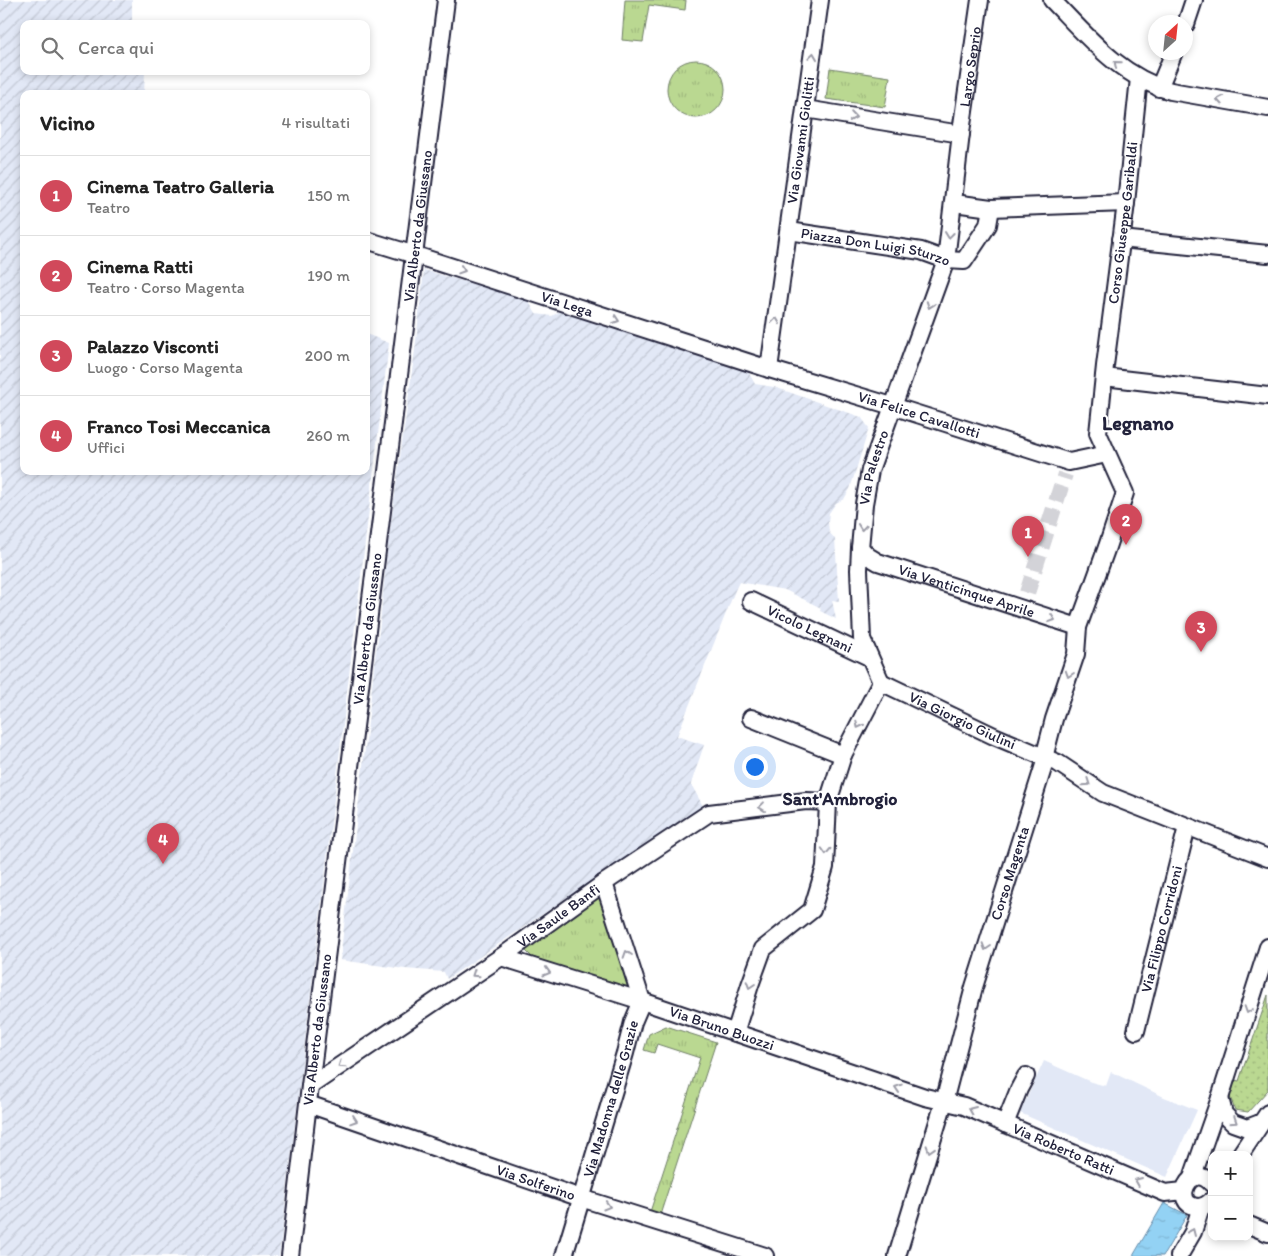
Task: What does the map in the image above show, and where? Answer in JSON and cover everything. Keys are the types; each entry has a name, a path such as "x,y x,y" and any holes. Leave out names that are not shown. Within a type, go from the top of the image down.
{"street":[{"name":"Via Alberto da Giussano","path":"290,1256 446,0"},
{"name":"Via Giovanni Giolitti","path":"769,369 820,0"},
{"name":"Largo Seprio","path":"961,134 980,0"},
{"path":"1052,0 1096,46 1122,69 1139,78 1159,88 1171,91 1268,108"},
{"path":"1189,15 1194,0"},
{"path":"1159,88 1171,60"},
{"name":"Corso Giuseppe Garibaldi","path":"1125,493 1098,433 1122,239 1139,78"},
{"path":"805,109 961,134"},
{"name":"Piazza Don Luigi Sturzo","path":"789,231 921,251 946,260 961,134"},
{"path":"954,203 991,208 1126,203"},
{"path":"946,260 964,261 988,225 991,208"},
{"path":"1122,239 1268,254"},
{"name":"Via Lega","path":"370,241 769,369"},
{"name":"Via Palestro","path":"881,682 862,639 859,570 864,504 870,470 946,260"},
{"name":"Via Felice Cavallotti","path":"769,369 892,406 1067,468 1107,454"},
{"path":"1105,372 1268,396"},
{"name":"Corso Magenta","path":"897,1256 944,1102 974,987 1044,765 1054,719 1076,654 1078,627 1125,493"},
{"name":"Via Venticinque Aprile","path":"860,548 878,562 1024,601 1078,627"},
{"name":"Vicolo Legnani","path":"750,601 869,657"},
{"path":"735,1033 762,950 812,910 825,868 828,802 843,756 881,682"},
{"name":"Via Giorgio Giulini","path":"881,682 994,736 1045,757"},
{"path":"751,718 843,756"},
{"path":"1045,757 1058,763 1103,793 1268,858"},
{"name":"Via Saule Banfi","path":"310,1086 500,957 604,883 709,813 806,801 828,802"},
{"name":"Via Filippo Corridoni","path":"1136,1031 1187,827"},
{"path":"604,883 642,1001"},
{"path":"1208,1203 1194,1206 1185,1197 1220,1098 1268,947"},
{"name":"Via Bruno Buozzi","path":"500,957 642,1001 944,1102"},
{"name":"Via Madonna delle Grazie","path":"564,1256 633,1022 642,1001"},
{"path":"1005,1124 1026,1076"},
{"path":"1220,1098 1224,1114 1233,1123 1247,1128 1264,1118"},
{"name":"Via Roberto Ratti","path":"944,1102 964,1106 1165,1193 1188,1185 1198,1177 1208,1180"},
{"name":"Via Solferino","path":"308,1104 581,1198 765,1256"},
{"path":"1243,1151 1264,1118"},
{"path":"1179,1256 1208,1205"},
{"path":"1253,1227 1268,1233"}],"shaded area":[{"path":"0,0 132,0 132,20 20,20 20,75 145,75 144,90 20,90 20,475 370,475 370,336 389,343 279,1256 0,1256"},
{"path":"424,270 528,300 536,314 552,316 562,310 746,368 755,384 774,387 861,417 869,428 850,489 844,499 836,503 829,513 829,532 835,539 839,601 832,600 836,619 820,611 821,608 785,590 739,582 736,588 677,736 704,745 691,784 704,808 684,818 447,979 444,972 340,960 388,544"},
{"path":"1044,1061 1091,1082 1106,1086 1111,1072 1197,1110 1167,1177 1020,1113"}],"green space":[{"path":"625,0 686,0 685,10 649,5 643,42 622,40"},
{"path":"696,60 707,62 720,73 725,89 723,100 712,113 696,118 685,116 672,105 667,89 669,78 680,65"},
{"path":"830,68 890,77 885,107 826,99"},
{"path":"599,897 631,990 532,957 525,950"},
{"path":"1268,995 1268,1090 1248,1112 1235,1110 1230,1097 1235,1080 1239,1081"},
{"path":"666,1026 716,1042 660,1215 650,1212 700,1058 657,1044 654,1053 644,1050 649,1034"}],"water":[{"path":"1164,1203 1187,1215 1163,1256 1133,1256"}],"tunnel":[{"path":"1027,593 1065,474"}],"place":[{"name":"Cinema Ratti","path":"1126,545"},
{"name":"Cinema Teatro Galleria","path":"1028,557"},
{"name":"Palazzo Visconti","path":"1201,652"},
{"name":"Franco Tosi Meccanica","path":"163,864"}],"district":[{"name":"Legnano","path":"1138,423"},
{"name":"Sant'Ambrogio","path":"840,799"}]}
